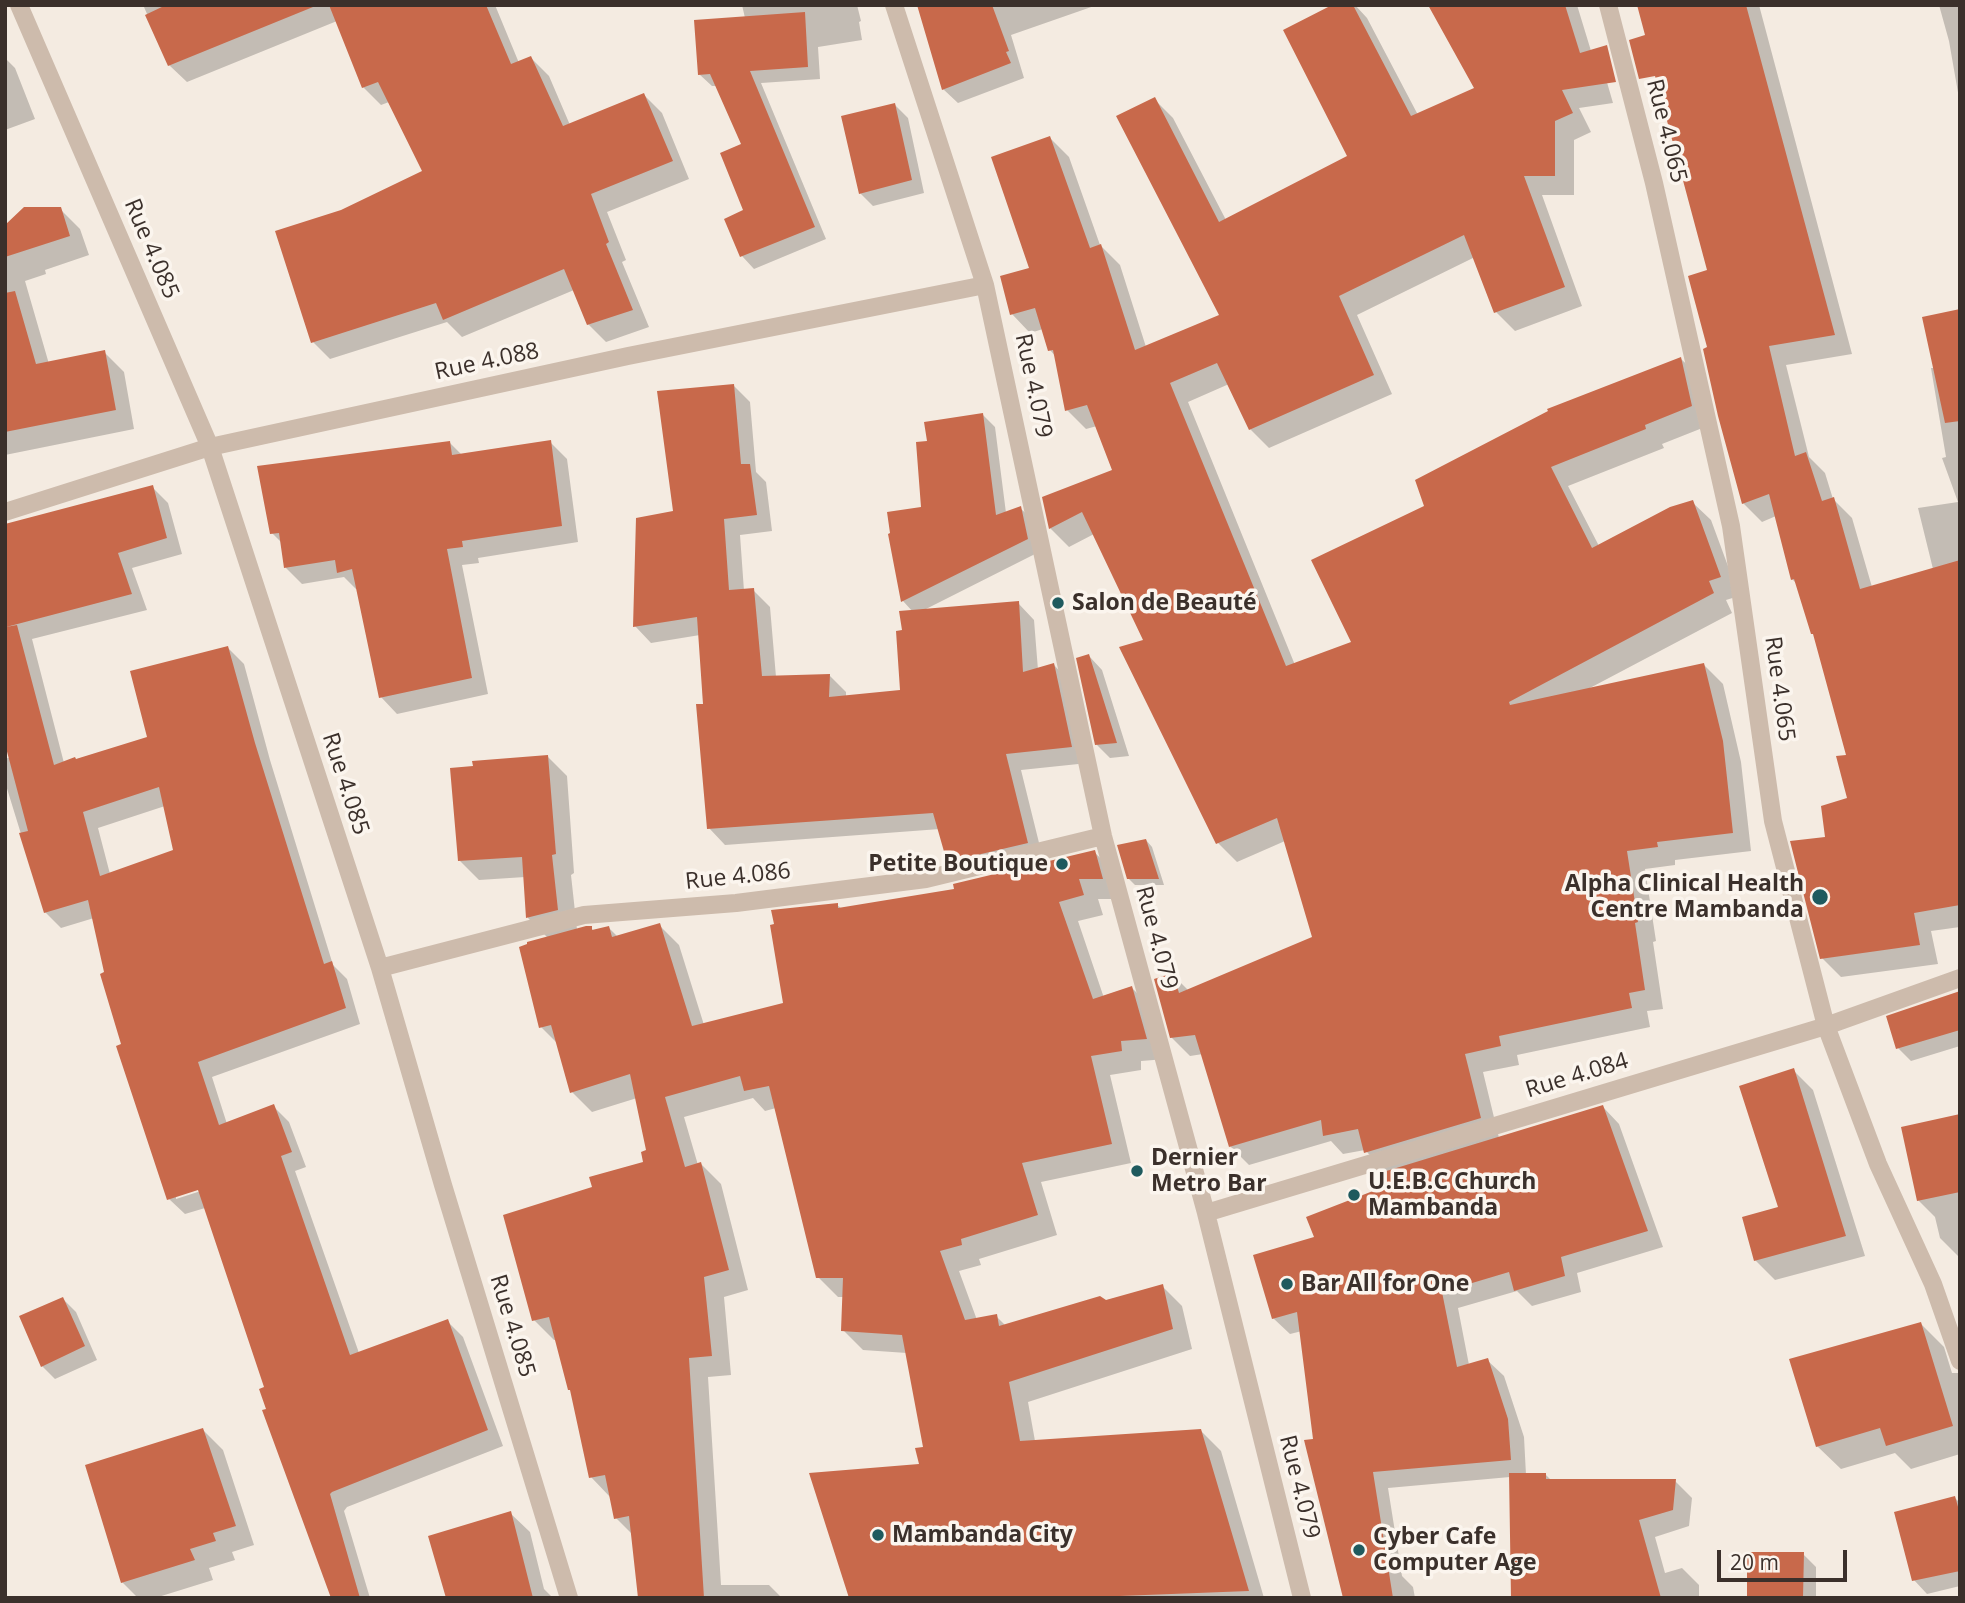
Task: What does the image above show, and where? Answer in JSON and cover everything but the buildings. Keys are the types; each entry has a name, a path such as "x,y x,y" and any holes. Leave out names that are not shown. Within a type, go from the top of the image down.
{"street":[{"name":"Rue 4.085","path":"19,5 210,447 380,968 569,1598"},
{"name":"Rue 4.079","path":"894,5 985,285 1104,836 1206,1213 1302,1598"},
{"name":"Rue 4.065","path":"1608,5 1654,183 1731,526 1773,821 1826,1026 1878,1164 1933,1284 1960,1362"},
{"name":"Rue 4.088","path":"5,512 210,447 614,359 985,285"},
{"name":"Rue 4.086","path":"380,968 584,915 736,903 926,878 1104,836"},
{"name":"Rue 4.084","path":"1206,1213 1826,1026 1960,978"}],"place":[{"name":"Salon de Beauté","path":"1058,603"},
{"name":"Petite Boutique","path":"1062,864"},
{"name":"Alpha Clinical Health Centre Mambanda","path":"1820,897"},
{"name":"Dernier Metro Bar","path":"1137,1171"},
{"name":"U.E.B.C Church Mambanda","path":"1354,1195"},
{"name":"Bar All for One","path":"1287,1284"},
{"name":"Mambanda City","path":"878,1535"},
{"name":"Cyber Cafe Computer Age","path":"1359,1550"}]}
